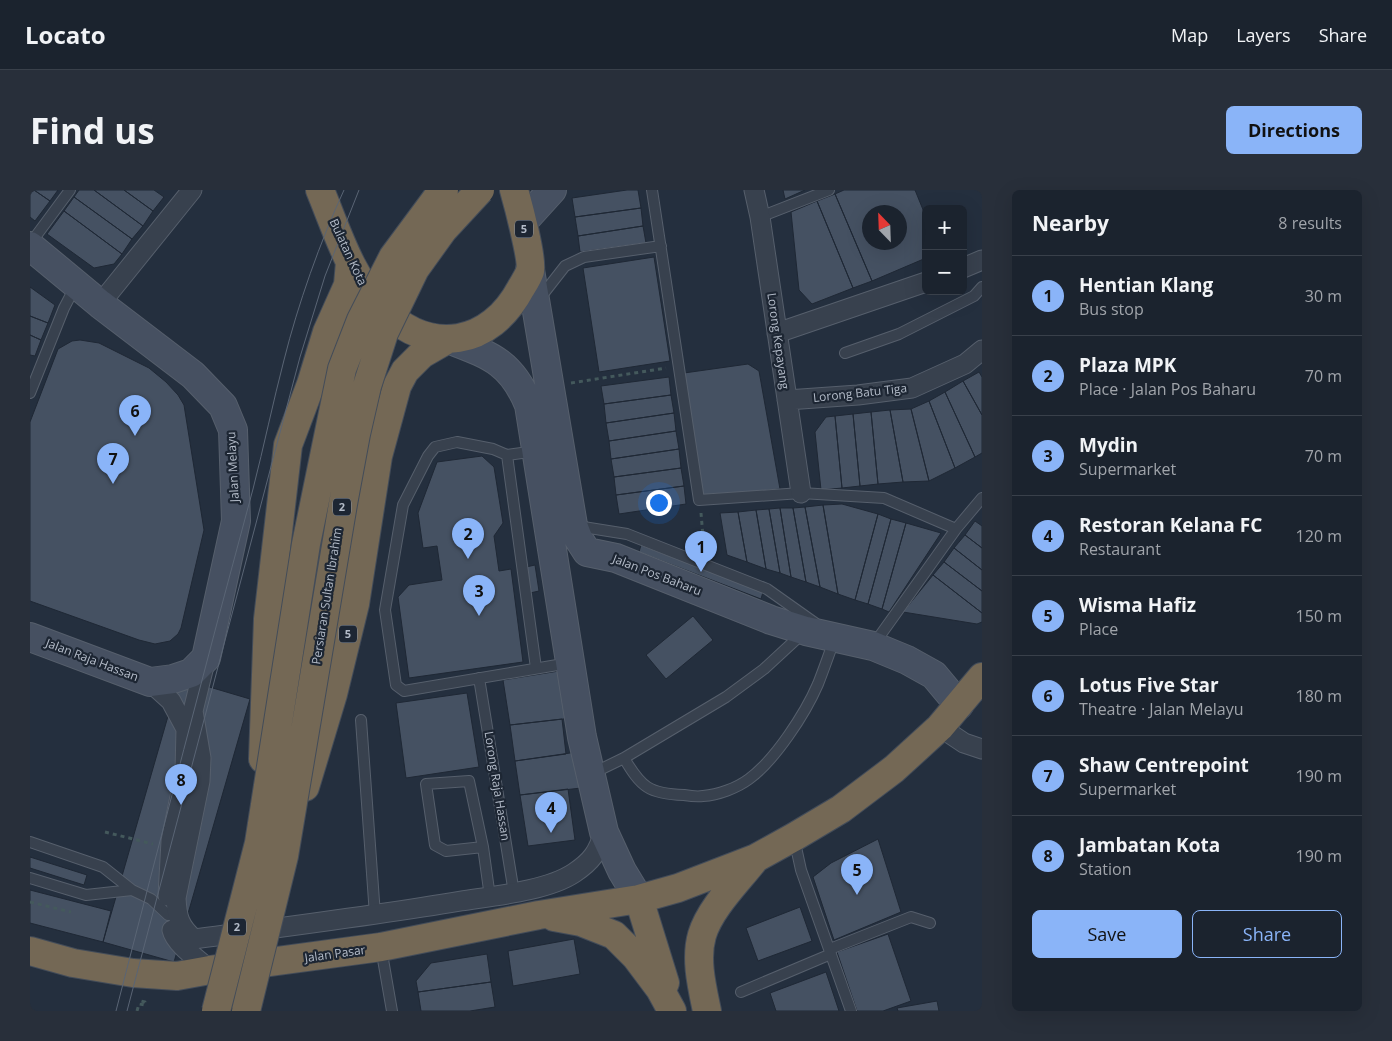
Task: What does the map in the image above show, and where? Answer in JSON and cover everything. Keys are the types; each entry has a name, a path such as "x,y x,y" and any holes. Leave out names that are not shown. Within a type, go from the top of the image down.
{"highway":[{"name":"Bulatan Kota","path":"320,190 350,262 366,290 397,321 417,333 448,339 475,334 496,320 513,302 530,270"},
{"name":"2","path":"216,1011 259,843 306,544 342,369 361,320 393,257 444,190"},
{"name":"Persiaran Sultan Ibrahim","path":"284,856 343,504 367,386 384,333 414,269 443,230 480,190"},
{"name":"5","path":"514,190 523,222 530,270"},
{"name":"5","path":"259,843 268,619 288,445 311,384 327,332 348,285 350,262"},
{"name":"5","path":"284,856 333,694 355,604 378,456 396,386 405,371 422,354 448,339"},
{"name":"Jalan Pasar","path":"30,951 73,963 133,973 177,976 381,947 540,915 639,899 678,888 756,858 794,838 841,808 894,769 940,727 982,677"},
{"name":"2","path":"246,1011 284,856"},
{"path":"707,1011 699,955 702,934 722,900 756,858"},
{"path":"639,899 672,1011"},
{"path":"540,915 581,922 614,935 636,957 660,989 672,1011"}],"main road":[{"path":"523,222 552,190"},
{"name":"Jalan Melayu","path":"30,245 100,304 193,375 223,406 233,430 236,521 206,658"},
{"path":"530,270 574,525 578,538 587,552 569,561 557,580"},
{"path":"448,339 486,354 504,365 522,388 529,405 538,450 582,737 590,774 604,832 622,871 639,899"},
{"name":"Jalan Pos Baharu","path":"587,552 616,558 771,620 806,631 873,646 907,660 934,675 958,705"},
{"name":"Jalan Raja Hassan","path":"30,637 150,682 191,674 206,658"}],"street":[{"path":"100,304 192,190"},
{"name":"Lorong Kepayang","path":"754,190 760,217 801,492"},
{"path":"967,266 982,260"},
{"path":"777,333 922,283"},
{"name":"Lorong Batu Tiga","path":"787,400 858,395 912,388 965,364 982,350"},
{"path":"206,658 194,711 201,758 200,781 176,898 177,916 186,932 194,939 376,915 514,893 555,882 573,874 599,850 604,832"},
{"path":"150,682 171,701 186,728 185,772 170,848 168,916 173,936 210,970"},
{"path":"940,727 964,743 982,749"}],"lane":[{"path":"30,245 70,190"},
{"path":"652,190 699,500 801,492 884,498 956,530"},
{"path":"760,217 829,190"},
{"path":"535,303 566,266 584,257 661,246"},
{"path":"30,392 64,308 76,284"},
{"path":"844,353 899,334 974,296 982,287"},
{"path":"538,450 507,455 493,449 457,442 435,447 428,456 403,505 385,610 396,685 404,691 571,662"},
{"path":"507,455 536,668"},
{"path":"574,525 627,534 767,589 811,621 873,646 956,530 982,498"},
{"path":"590,774 624,758 726,697 764,669 806,631"},
{"path":"624,758 636,779 648,789 672,795 702,796 722,792 748,780 766,762 797,723 817,686 836,637"},
{"name":"Lorong Raja Hassan","path":"480,678 514,893"},
{"path":"361,720 376,915"},
{"path":"483,847 446,851 434,845 426,784 468,781 483,847 490,897"},
{"path":"794,838 801,870 851,1011"},
{"path":"30,842 103,867 132,890 151,899 168,916"},
{"path":"30,878 86,895 132,890"},
{"path":"740,992 910,917 930,923"},
{"path":"381,947 392,1011"}],"path":[{"path":"551,386 680,366"},
{"path":"699,500 705,564"},
{"path":"105,832 170,848"},
{"path":"30,902 71,912"},
{"path":"137,1011 140,1001"}],"building":[{"path":"30,190 34,190 50,201 35,221 30,217"},
{"path":"34,190 58,190 50,201"},
{"path":"79,190 94,190 143,226 132,239 74,197"},
{"path":"94,190 124,190 153,211 143,226"},
{"path":"124,190 154,190 164,197 153,211"},
{"path":"638,190 641,208 575,217 572,198"},
{"path":"783,190 805,190 785,199"},
{"path":"844,190 915,190 922,207 922,260 872,281 835,194"},
{"path":"835,194 872,281 853,288 817,201"},
{"path":"74,197 132,239 122,254 64,211"},
{"path":"817,201 853,288 812,304 799,290 791,212"},
{"path":"641,208 643,226 578,236 575,217"},
{"path":"64,211 122,254 114,264 94,268 47,234"},
{"path":"643,226 646,243 580,252 578,236"},
{"path":"654,257 670,361 599,372 583,268"},
{"path":"30,287 55,305 48,323 30,316"},
{"path":"30,316 48,323 41,340 30,335"},
{"path":"30,335 41,340 35,356 30,355"},
{"path":"80,340 99,343 149,368 166,382 184,405 204,530 181,628 178,634 170,641 155,644 139,640 30,601 30,422 58,349 72,341"},
{"path":"748,364 759,371 780,489 703,497 684,373"},
{"path":"979,372 982,377 982,415 963,381"},
{"path":"669,377 671,395 604,404 601,386"},
{"path":"963,381 982,415 982,453 975,457 945,392"},
{"path":"945,392 975,457 955,468 929,401"},
{"path":"671,395 674,413 606,423 604,404"},
{"path":"929,401 955,468 929,481 911,409"},
{"path":"911,409 929,481 903,482 890,410"},
{"path":"890,410 903,482 878,484 871,412"},
{"path":"871,412 878,484 860,486 853,414"},
{"path":"674,413 676,431 609,441 606,423"},
{"path":"853,414 860,486 842,488 835,416"},
{"path":"835,416 842,488 821,490 815,432 826,417"},
{"path":"676,431 679,449 611,459 609,441"},
{"path":"679,449 681,468 614,477 611,459"},
{"path":"482,456 494,467 503,523 494,536 499,571 511,569 523,662 409,678 398,597 409,585 442,580 437,546 423,548 418,513 437,462"},
{"path":"681,468 684,486 616,495 614,477"},
{"path":"684,486 686,504 619,514 616,495"},
{"path":"842,504 878,514 855,600 838,594 823,505"},
{"path":"823,505 838,594 820,587 805,507"},
{"path":"805,507 820,587 806,582 793,508"},
{"path":"780,508 791,577 780,573 769,509"},
{"path":"780,508 793,508 806,582 791,577"},
{"path":"769,509 780,573 766,569 756,510"},
{"path":"756,510 766,569 747,562 738,512"},
{"path":"738,512 747,562 727,555 720,513"},
{"path":"878,514 891,519 868,604 855,600"},
{"path":"891,519 906,523 882,609 868,604"},
{"path":"975,521 982,526 982,548 965,535"},
{"path":"906,523 941,533 889,612 882,609"},
{"path":"965,535 982,548 982,570 954,548"},
{"path":"641,545 763,592 761,599 639,552"},
{"path":"954,548 982,570 982,591 944,562"},
{"path":"944,562 982,591 982,613 933,575"},
{"path":"535,565 539,591 530,593 526,567"},
{"path":"933,575 982,613 982,622 977,624 903,612"},
{"path":"693,616 713,640 666,679 646,655"},
{"path":"565,670 572,718 510,725 503,680"},
{"path":"179,678 250,699 174,962 103,942"},
{"path":"467,693 479,767 406,778 396,703"},
{"path":"562,719 566,754 515,761 510,725"},
{"path":"577,752 581,788 520,795 515,761"},
{"path":"568,789 575,840 528,846 520,795"},
{"path":"878,839 901,912 834,940 813,877 831,863"},
{"path":"30,857 87,875 84,885 30,868"},
{"path":"30,890 111,911 103,942 30,923"},
{"path":"800,907 812,941 758,961 746,928"},
{"path":"888,934 911,1001 883,1011 857,1011 837,952"},
{"path":"574,939 580,974 513,986 508,951"},
{"path":"487,954 491,982 418,992 416,981 431,963"},
{"path":"826,972 839,1011 776,1011 770,993"},
{"path":"491,982 495,1007 470,1011 421,1011 418,992"},
{"path":"937,1001 939,1011 898,1011 897,1008"}],"tram line":[{"path":"116,1011 253,489 296,317 326,231 344,190"},
{"path":"127,1011 300,357 325,276 359,190"}],"place":[{"name":"Lotus Five Star","path":"135,436"},
{"name":"Shaw Centrepoint","path":"113,484"},
{"name":"Plaza MPK","path":"468,559"},
{"name":"Hentian Klang","path":"701,572"},
{"name":"Mydin","path":"479,616"},
{"name":"Jambatan Kota","path":"181,805"},
{"name":"Restoran Kelana FC","path":"551,833"},
{"name":"Wisma Hafiz","path":"857,895"}]}
